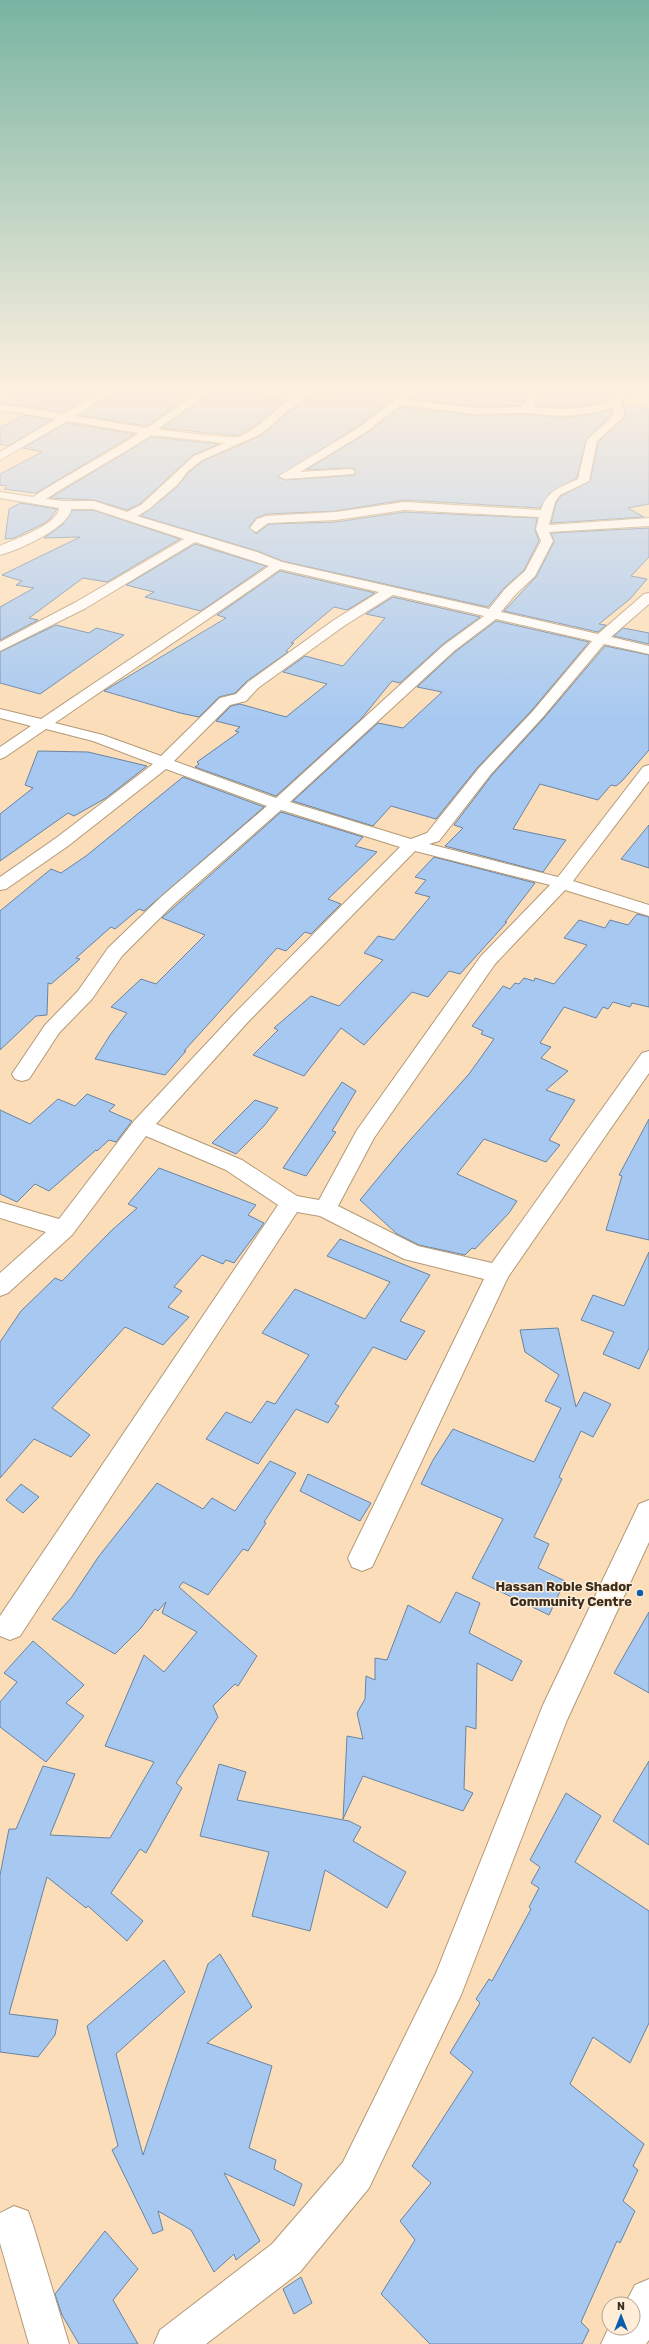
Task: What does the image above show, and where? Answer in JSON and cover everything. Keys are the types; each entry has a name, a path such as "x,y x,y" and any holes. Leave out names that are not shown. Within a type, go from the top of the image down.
{"street":[{"path":"38,500 64,505 94,505 194,538 253,555 278,565 649,650"},
{"path":"129,516 150,500"},
{"path":"22,1074 52,1029 86,995 115,952 167,901 280,803 449,648 487,621 491,614 510,592 530,573 547,541 543,522 550,500"},
{"path":"0,551 17,542 30,539 37,532 56,524 63,516 66,508 64,505"},
{"path":"256,528 261,522 266,520 336,516 404,506 468,508 543,522 649,522"},
{"path":"0,647 81,605 194,538"},
{"path":"0,754 129,665 189,628 278,565"},
{"path":"0,885 62,842 152,774 226,701 241,698 253,685 340,623 392,590"},
{"path":"0,1287 64,1229 142,1126 240,1020 411,845 433,837 485,771 538,714 600,640 649,597"},
{"path":"0,713 98,738 252,796 280,803 411,845 562,883 649,911"},
{"path":"326,1209 365,1135 488,960 562,883 649,770"},
{"path":"362,1558 498,1273 649,1058"},
{"path":"142,1126 234,1165 291,1203 326,1209 412,1253 498,1273"},
{"path":"10,1626 291,1203"},
{"path":"0,1210 64,1229"},
{"path":"174,2344 286,2258 356,2175 449,1983 554,1715 649,1512"},
{"path":"14,2225 49,2344"},
{"path":"621,2344 636,2324 649,2299"}],"building":[{"path":"95,500 144,500 140,504 127,510"},
{"path":"160,500 402,500 336,511 266,514 256,518 249,527 256,534 269,524 336,522 404,512 537,518 535,530 539,541 524,570 504,588 488,607 282,561 257,551 141,516"},
{"path":"411,500 545,500 540,508"},
{"path":"558,500 649,500 649,504 628,508 644,517 551,523"},
{"path":"20,503 57,509 50,519 43,524 14,538 5,539 9,509"},
{"path":"72,510 93,510 180,539 107,582 83,578 29,618 38,620 0,640 0,607 34,588 16,585 22,581 2,575 80,537 44,538 63,524"},
{"path":"649,528 649,557 631,576 647,579 630,599 599,624 606,625 598,632 504,611 536,577 554,542 551,533"},
{"path":"195,544 266,566 201,611 145,597 154,592 126,585"},
{"path":"280,571 375,593 347,610 334,607 291,643 294,643 286,651 288,652 247,681 235,693 219,697 199,717 104,691 226,618 217,615"},
{"path":"393,597 480,617 443,644 400,683 392,681 361,719 276,796 195,767 199,764 197,762 239,732 235,731 240,727 216,721 231,706 240,704 286,717 327,684 283,672 305,656 343,666 385,618 366,614"},
{"path":"496,621 589,642 532,710 478,767 436,819 391,806 373,826 293,801 378,723 403,728 442,692 417,687 455,652"},
{"path":"56,625 89,633 96,628 124,635 40,694 0,683 0,652"},
{"path":"623,628 649,633 649,644 614,636"},
{"path":"605,646 649,655 649,750 622,781 616,786 611,785 598,800 540,784 513,829 566,840 543,872 445,846 463,828 454,825 492,775 544,718"},
{"path":"38,751 88,752 147,766 106,798 74,816 68,813 0,861 0,814 33,788 25,785"},
{"path":"183,777 264,807 144,911 139,909 115,929 111,927 76,958 80,959 51,984 48,983 47,1015 36,1016 0,1050 0,911 51,869 61,873 86,856"},
{"path":"281,812 363,837 355,846 377,852 328,899 341,904 311,934 305,932 286,951 277,948 184,1051 186,1051 165,1075 95,1059 110,1035 127,1013 111,1007 141,979 156,984 205,935 162,918"},
{"path":"649,825 649,868 621,859"},
{"path":"434,857 535,883 505,922 507,922 460,974 449,971 428,997 412,992 364,1045 341,1028 304,1076 253,1055 278,1030 274,1028 311,996 339,1006 383,960 364,953 378,936 394,940 430,897 415,893 426,880 415,877"},
{"path":"637,914 649,917 649,1007 632,1003 630,1007 613,1002 608,1009 603,1007 596,1018 564,1007 540,1043 551,1047 541,1058 568,1071 546,1090 575,1100 549,1140 560,1145 546,1162 484,1139 457,1174 517,1201 509,1213 475,1249 472,1248 465,1255 419,1245 397,1234 360,1200 403,1148 469,1074 494,1039 481,1034 483,1031 472,1026 503,986 510,989 515,983 519,984 524,978 534,981 535,978 554,984 587,945 564,938 579,920 605,928 610,920 628,925"},
{"path":"342,1082 356,1091 332,1131 336,1132 306,1176 283,1168"},
{"path":"87,1094 115,1105 109,1111 132,1121 116,1142 109,1140 49,1191 35,1184 17,1202 0,1194 0,1110 30,1124 58,1099 75,1106"},
{"path":"255,1100 278,1108 264,1126 236,1154 212,1143"},
{"path":"649,1119 649,1240 606,1230 622,1176 619,1175"},
{"path":"159,1168 256,1205 248,1215 264,1223 234,1263 226,1260 223,1264 202,1255 174,1287 182,1291 168,1307 189,1317 163,1345 125,1327 52,1408 90,1435 71,1457 34,1439 0,1478 0,1342 21,1311 55,1278 62,1281 111,1231 137,1208 128,1204"},
{"path":"340,1239 430,1275 400,1321 425,1331 406,1360 373,1347 335,1404 339,1406 328,1423 296,1409 258,1464 206,1439 226,1412 251,1423 267,1401 275,1404 309,1355 262,1333 295,1289 365,1319 390,1282 327,1256"},
{"path":"649,1252 649,1348 639,1369 603,1354 614,1332 581,1320 593,1295 624,1306"},
{"path":"558,1328 576,1407 584,1392 611,1404 593,1437 581,1431 559,1477 562,1479 534,1537 549,1544 538,1568 565,1581 549,1615 472,1578 503,1519 421,1484 433,1460 453,1429 534,1462 561,1408 545,1401 559,1375 525,1352 520,1330"},
{"path":"270,1461 296,1473 264,1522 266,1523 248,1551 243,1549 208,1595 183,1582 179,1587 257,1656 238,1686 235,1684 213,1706 218,1717 176,1783 182,1788 146,1853 140,1849 111,1893 143,1921 127,1941 88,1906 86,1908 47,1877 9,2014 58,2020 55,2035 38,2057 0,2052 0,1875 9,1829 16,1829 43,1766 75,1774 50,1835 110,1838 154,1762 105,1746 144,1655 164,1672 197,1632 162,1613 166,1602 158,1611 155,1609 141,1628 115,1654 52,1619 71,1598 99,1556 157,1483 203,1509 212,1498 235,1511"},
{"path":"308,1474 371,1503 360,1521 300,1491"},
{"path":"21,1484 39,1497 23,1513 6,1500"},
{"path":"456,1592 480,1603 469,1633 522,1661 512,1681 477,1663 476,1729 466,1726 464,1789 473,1793 463,1811 363,1776 343,1819 347,1736 363,1739 357,1713 365,1699 366,1676 375,1680 375,1658 387,1660 408,1605 440,1623"},
{"path":"649,1612 649,1693 614,1673"},
{"path":"33,1641 84,1685 66,1703 84,1716 46,1762 0,1727 0,1702 17,1682 4,1673"},
{"path":"649,1761 649,1845 613,1821"},
{"path":"219,1764 246,1772 237,1800 349,1821 361,1827 353,1841 406,1872 387,1908 325,1870 310,1931 252,1916 269,1852 200,1836"},
{"path":"566,1793 601,1816 575,1862 649,1911 649,2023 630,2063 593,2037 570,2084 644,2144 633,2166 638,2170 623,2201 635,2211 620,2243 617,2241 581,2322 589,2330 582,2344 430,2344 381,2294 415,2240 400,2221 431,2183 412,2166 473,2072 450,2053 480,2003 476,1999 489,1979 492,1981 531,1909 529,1907 539,1888 531,1883 540,1867 530,1860"},
{"path":"220,1954 252,2007 207,2043 272,2066 249,2148 276,2160 274,2169 302,2184 294,2206 224,2173 260,2241 236,2260 234,2254 214,2272 191,2230 158,2211 163,2230 153,2234 112,2150 118,2146 87,2026 164,1960 185,1992 116,2054 143,2155 208,1964"},
{"path":"105,2231 138,2269 113,2300 138,2344 79,2344 62,2315 55,2294"},
{"path":"301,2277 312,2303 294,2314 283,2289"}],"place":[{"name":"Hassan Roble Shador Community Centre","path":"640,1593"}]}
